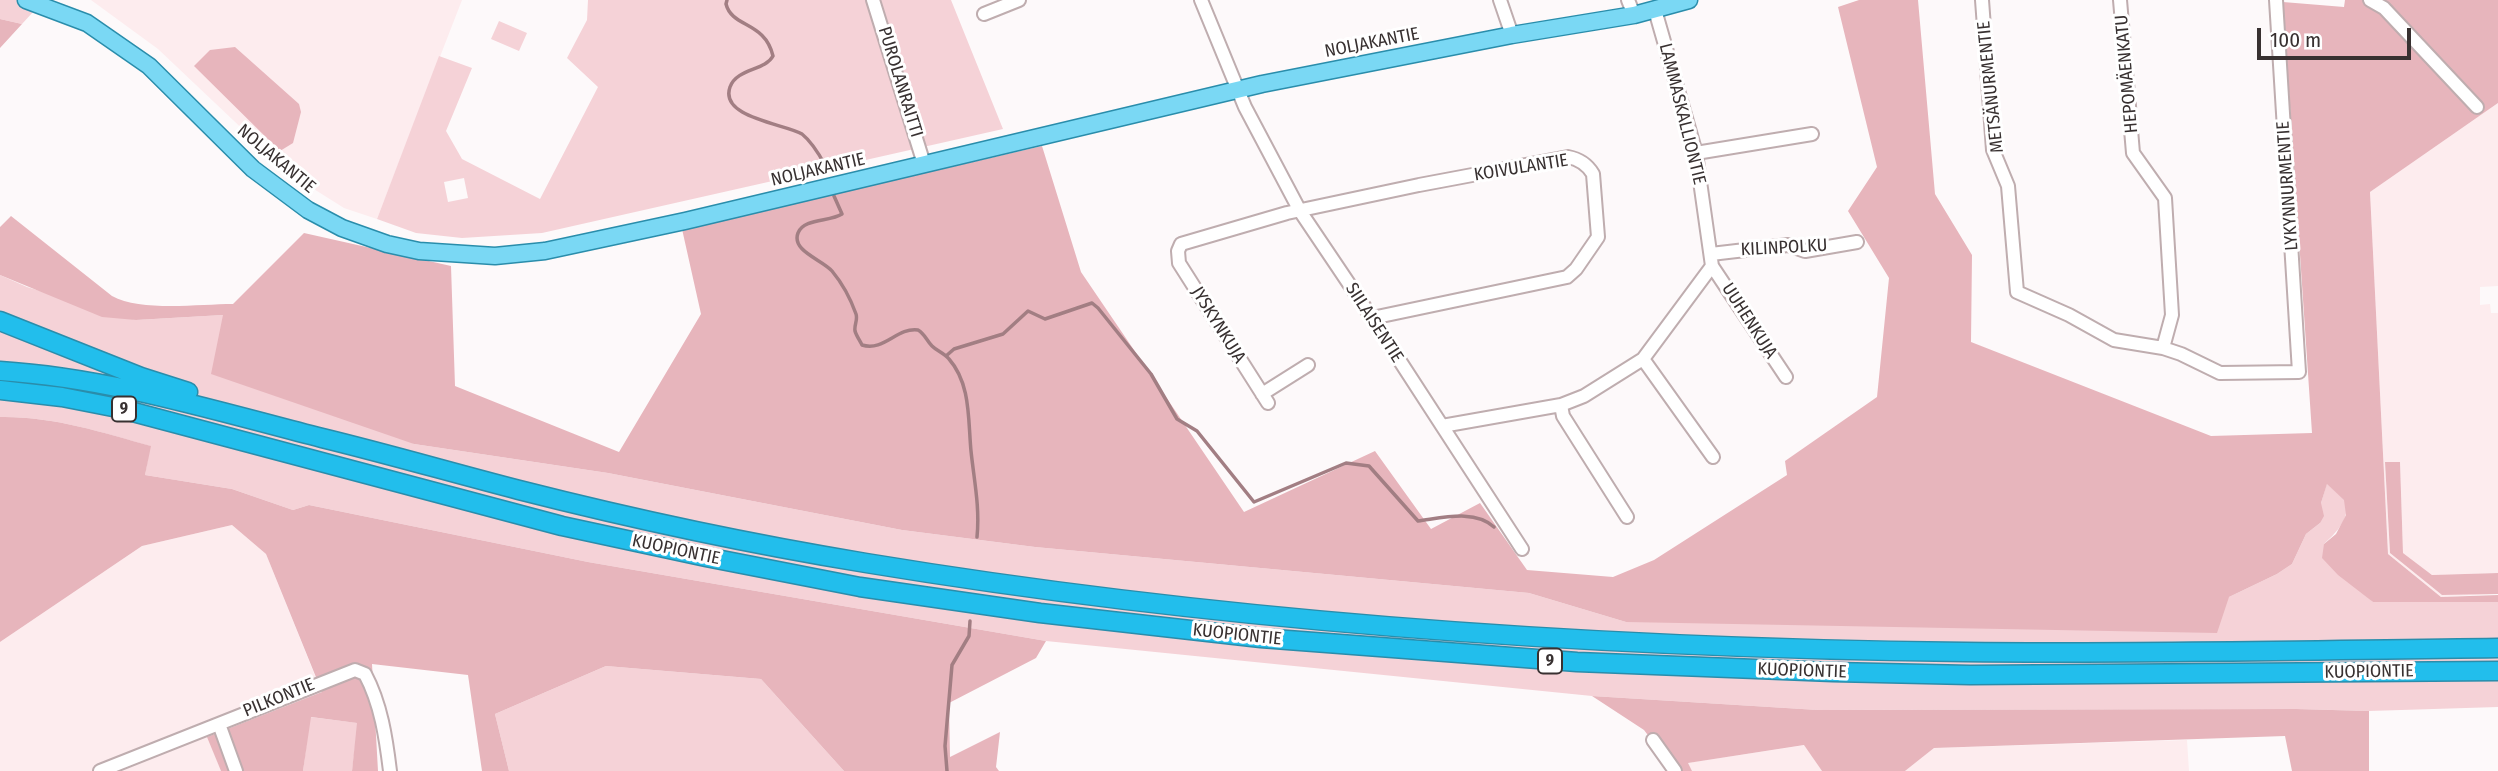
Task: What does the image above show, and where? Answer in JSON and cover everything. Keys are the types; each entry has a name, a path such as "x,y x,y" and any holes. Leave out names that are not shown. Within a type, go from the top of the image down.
{"highway":[{"path":"0,321 141,377 195,394 210,408"},
{"name":"KUOPIONTIE","path":"0,371 121,387 518,490 707,533 863,563 1042,590 1263,615 1578,639 1805,649 2022,652 2498,648"},
{"name":"KUOPIONTIE","path":"0,390 62,397 118,408 562,526 731,562 860,587 1040,613 1261,638 1564,662 1833,672 1996,675 2498,671"}],"main road":[{"name":"NOLJAKANTIE","path":"26,0 87,23 149,66 253,169 308,210 363,236 387,244 419,251 495,256 545,251 685,221 1238,90 1513,35 1631,8 1655,10 1689,0"}],"street":[{"name":"PUROLANRAITTI","path":"873,0 924,164"},
{"path":"984,14 1019,0"},
{"name":"SIILAISENTIE","path":"1200,0 1238,90 1300,212 1522,549"},
{"path":"1500,0 1513,35"},
{"name":"METSÄNURMENTIE","path":"1982,0 1993,150 2008,186 2017,292 2069,315 2114,340 2163,348 2220,373 2299,372"},
{"name":"HEPOMÄENKATU","path":"2120,0 2133,153 2165,198 2172,315 2163,348"},
{"name":"LYKYNNURMENTIE","path":"2276,0 2299,372"},
{"path":"2371,0 2384,8 2477,107"},
{"name":"LAMMASKALLIONTIE","path":"1655,10 1696,153 1712,260"},
{"path":"1696,153 1812,134"},
{"name":"KOIVULANTIE","path":"1300,212 1419,185 1567,158 1589,166 1593,174 1598,237 1576,270 1567,277 1372,318"},
{"name":"JYSKYNKUJA","path":"1300,212 1181,244 1178,251 1179,263 1265,398 1308,365"},
{"name":"KILINPOLKU","path":"1712,260 1788,245 1805,251 1857,242"},
{"path":"1443,426 1561,405 1584,396 1643,359 1712,260"},
{"name":"UUHENKUJA","path":"1712,260 1786,377"},
{"path":"1643,359 1713,457"},
{"path":"1561,405 1563,415 1627,517"},
{"name":"PILKONTIE","path":"100,771 355,670 365,674 374,690 390,771"},
{"path":"219,724 236,771"},
{"path":"1653,740 1675,771"}],"shaded area":[{"path":"0,0 44,0 22,24 0,19"},
{"path":"91,0 462,0 377,219 344,208 290,174 158,49"},
{"path":"588,0 951,0 1003,129 542,233 462,238 416,233 377,219 439,56 472,68 446,131 462,159 540,199 598,87 567,58 587,20","holes":["464,178 468,198 448,202 444,182"]},
{"path":"1859,0 1918,0 1935,194 1972,255 1971,342 2211,436 2312,433 2283,2 2344,7 2345,0 2498,0 2498,103 2370,192 2388,554 2441,597 2498,595 2498,602 2373,602 2338,575 2322,558 2324,544 2336,534 2346,515 2344,500 2327,484 2321,503 2324,516 2320,523 2306,534 2292,564 2229,597 2217,633 1626,622 1529,593 1035,547 902,530 608,473 414,444 211,374 223,315 136,320 102,317 0,275 0,227 11,216 112,296 154,306 233,304 304,233 451,266 455,386 619,452 701,314 682,229 1042,146 1081,272 1244,512 1375,451 1431,529 1480,503 1527,570 1613,577 1654,560 1787,475 1785,461 1877,397 1889,278 1848,211 1877,167 1838,7"},
{"path":"0,19 22,24 0,48"},
{"path":"499,21 527,33 519,51 491,39"},
{"path":"235,47 299,104 301,112 293,143 280,151 194,66 210,50"},
{"path":"2498,103 2498,286 2480,287 2480,305 2490,304 2491,313 2498,313 2498,573 2432,575 2403,553 2400,462 2385,463 2390,553 2442,595 2498,594 2441,597 2388,554 2370,192"},
{"path":"0,275 27,287 136,320 223,315 414,444 608,473 902,530 1035,547 1529,593 1626,622 2229,597 2292,564 2306,534 2320,523 2321,503 2327,483 2344,499 2346,512 2338,529 2324,544 2373,602 2498,601 2498,707 2369,711 1818,710 1592,696 1046,641 588,562 309,505 293,510 232,489 145,475 150,446 57,422 0,417"},
{"path":"0,417 57,422 151,446 145,475 232,489 293,510 309,505 588,562 1046,641 1036,658 949,703 950,757 1000,732 996,767 999,771 844,771 761,679 606,666 495,714 509,771 482,771 468,675 372,664 378,771 352,771 357,723 311,717 303,771 221,771 207,737 322,692 266,554 232,525 142,546 0,642"},
{"path":"2385,462 2400,462 2403,553 2432,575 2498,573 2498,594 2442,595 2390,553"},
{"path":"232,525 266,554 322,693 208,737 221,771 0,771 0,642 142,546"},
{"path":"606,666 761,679 844,771 509,771 495,714"},
{"path":"1592,696 1818,710 2369,711 2369,771 2292,771 2285,736 1934,748 1905,771 1822,771 1804,745 1688,763 1692,771 1675,771 1644,730"},
{"path":"310,717 358,723 352,771 303,771"},
{"path":"2187,740 2189,771 1905,771 1934,748"},
{"path":"1805,745 1822,771 1692,771 1687,763"}],"waterway":[{"path":"727,0 729,12 763,36 773,56 764,64 739,76 730,87 729,98 734,106 744,113 802,134 825,165"},
{"path":"834,196 842,214 801,228 797,239 799,245 828,267 843,286 856,314 855,331 862,345 877,345 903,332 918,330 956,369 967,403 977,504 977,537"},
{"path":"946,356 954,349 1003,334 1028,311 1045,319 1092,303 1151,374 1177,419 1197,431 1254,502 1346,463 1369,466 1418,521 1468,516 1486,521 1494,527"},
{"path":"947,771 945,746 952,665 969,636 970,621"}]}
